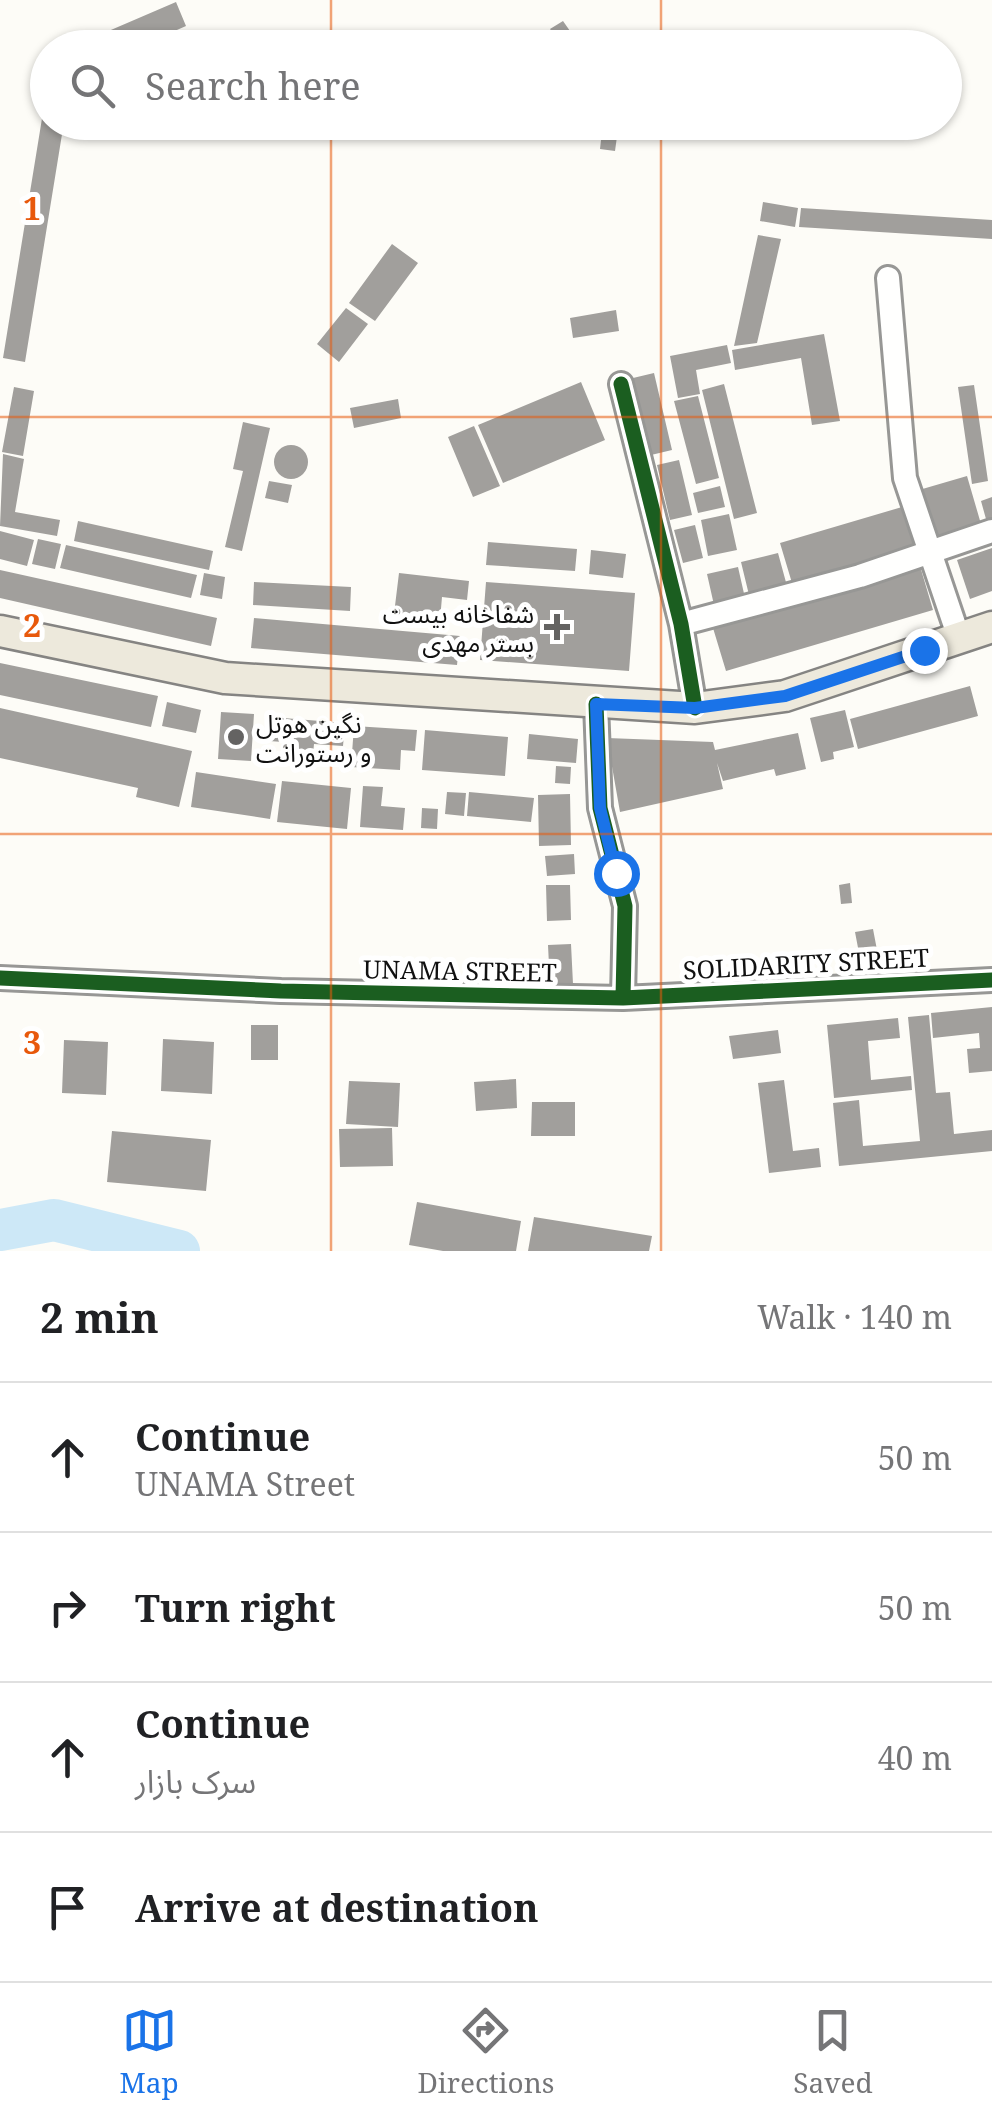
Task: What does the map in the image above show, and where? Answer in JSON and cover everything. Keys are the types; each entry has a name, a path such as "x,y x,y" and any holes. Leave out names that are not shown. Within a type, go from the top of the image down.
{"main road":[{"path":"0,631 225,678 695,708 785,696 992,627"}],"street":[{"path":"888,278 905,478 960,638"},
{"path":"621,384 681,624 695,708"},
{"path":"681,624 860,576 992,531"},
{"path":"596,704 600,808 624,906 623,998"},
{"name":"UNAMA STREET","path":"0,978 281,991 623,998"},
{"name":"SOLIDARITY STREET","path":"623,998 992,980"}],"building":[{"path":"176,2 186,26 177,30 111,30"},
{"path":"563,21 569,30 551,30"},
{"path":"38,140 61,140 25,362 3,358"},
{"path":"601,140 617,140 615,151 600,149"},
{"path":"763,202 798,208 795,227 760,221"},
{"path":"801,208 992,220 992,239 799,227"},
{"path":"758,235 781,239 757,343 734,346"},
{"path":"392,244 418,263 375,321 349,303"},
{"path":"346,308 368,324 339,362 317,344"},
{"path":"616,310 619,331 573,338 570,318"},
{"path":"824,334 840,421 812,425 801,358 735,370 732,350"},
{"path":"727,345 731,363 696,370 700,394 678,398 670,356"},
{"path":"654,373 672,450 651,455 633,378"},
{"path":"581,382 605,440 503,483 478,425"},
{"path":"724,384 757,513 734,519 702,390"},
{"path":"974,385 988,481 972,484 958,387"},
{"path":"14,387 34,391 23,456 2,452"},
{"path":"698,396 719,478 696,484 674,401"},
{"path":"398,399 401,418 354,428 350,408"},
{"path":"243,422 270,428 242,551 225,547 243,471 233,469"},
{"path":"474,426 500,486 473,497 448,437"},
{"path":"291,445 303,450 308,462 303,474 291,479 279,474 274,462 279,450"},
{"path":"3,454 24,459 15,512 60,520 57,536 0,526"},
{"path":"679,460 692,515 670,520 657,465"},
{"path":"967,476 981,524 934,538 919,490"},
{"path":"269,481 292,485 288,503 265,498"},
{"path":"720,486 725,507 698,513 693,493"},
{"path":"992,497 992,518 986,519 981,501"},
{"path":"902,507 914,546 792,583 780,543"},
{"path":"729,514 737,550 708,556 701,520"},
{"path":"78,521 213,551 209,570 74,541"},
{"path":"695,525 703,558 683,563 674,530"},
{"path":"0,531 34,540 27,566 0,559"},
{"path":"38,539 61,544 55,569 32,564"},
{"path":"488,542 577,549 575,571 486,565"},
{"path":"66,545 197,575 191,598 60,568"},
{"path":"992,548 992,591 970,599 957,560"},
{"path":"591,550 626,554 623,578 589,574"},
{"path":"778,553 787,586 749,595 741,562"},
{"path":"920,566 933,610 726,671 713,628"},
{"path":"738,567 745,598 714,605 707,574"},
{"path":"0,570 217,618 211,646 0,598"},
{"path":"204,573 225,577 222,599 200,595"},
{"path":"399,573 469,581 467,600 442,597 440,620 394,614"},
{"path":"254,582 351,587 350,611 253,605"},
{"name":"شفاخانه بیست بستر مهدی","path":"486,582 635,593 629,671 480,660"},
{"path":"254,618 460,636 457,665 251,648"},
{"path":"0,663 158,696 151,727 0,695"},
{"path":"970,686 978,716 858,749 850,719"},
{"path":"167,702 201,710 196,733 162,726"},
{"path":"0,708 192,751 179,807 136,797 138,788 0,758"},
{"path":"845,710 854,747 833,752 834,759 821,762 810,718"},
{"name":"نگین هوتل و رستورانت","path":"221,712 254,714 251,761 218,759"},
{"path":"271,717 345,723 343,746 314,744 312,765 281,763 283,742 269,741"},
{"path":"354,726 417,730 415,751 401,750 400,770 351,767"},
{"path":"425,730 508,737 505,776 422,770"},
{"path":"798,733 806,769 776,776 774,769 723,781 717,763 723,789 620,812 607,738 713,742 715,750"},
{"path":"529,734 578,739 576,763 527,759"},
{"path":"556,766 571,767 570,784 555,783"},
{"path":"196,772 276,784 270,819 191,807"},
{"path":"282,781 351,788 347,829 277,822"},
{"path":"363,786 383,787 381,806 405,808 403,830 360,827"},
{"path":"447,792 466,793 464,816 445,814"},
{"path":"469,792 534,798 531,822 467,816"},
{"path":"570,794 571,845 539,846 538,795"},
{"path":"422,808 438,809 437,829 421,828"},
{"path":"574,854 575,874 547,876 545,856"},
{"path":"850,883 852,903 841,904 839,885"},
{"path":"546,885 570,885 571,920 547,921"},
{"path":"873,929 877,950 859,953 855,932"},
{"path":"571,944 573,984 550,986 548,945"},
{"path":"992,1007 992,1071 969,1073 967,1049 980,1048 979,1033 933,1038 931,1013"},
{"path":"929,1015 936,1093 950,1092 954,1134 992,1130 992,1151 839,1166 833,1103 859,1100 863,1146 920,1141 908,1017"},
{"path":"898,1018 900,1038 868,1041 871,1080 911,1076 912,1090 834,1098 827,1025"},
{"path":"251,1025 278,1025 278,1060 251,1060"},
{"path":"778,1030 781,1053 733,1059 729,1036"},
{"path":"163,1039 214,1042 212,1094 161,1091"},
{"path":"64,1040 108,1042 106,1095 62,1093"},
{"path":"516,1079 517,1108 476,1111 474,1082"},
{"path":"784,1080 793,1151 819,1148 821,1167 769,1173 758,1083"},
{"path":"349,1081 400,1083 398,1127 346,1124"},
{"path":"532,1102 575,1102 575,1136 531,1136"},
{"path":"392,1128 393,1166 340,1167 339,1129"},
{"path":"112,1131 211,1140 206,1191 107,1182"},
{"path":"417,1202 521,1221 516,1251 443,1251 409,1245"},
{"path":"534,1217 652,1236 649,1251 528,1251"}],"waterway":[{"path":"0,1230 54,1220 179,1251"}],"cycle path":[{"path":"621,384 681,624 695,708"},
{"path":"0,978 281,991 623,998 625,906 600,808 596,704"},
{"path":"623,998 992,980"}],"place":[{"name":"شفاخانه بیست بستر مهدی","path":"557,627"},
{"name":"نگین هوتل و رستورانت","path":"236,737"}],"route":[{"path":"616,873 600,808 596,704 695,708 785,696 924,650"}]}
